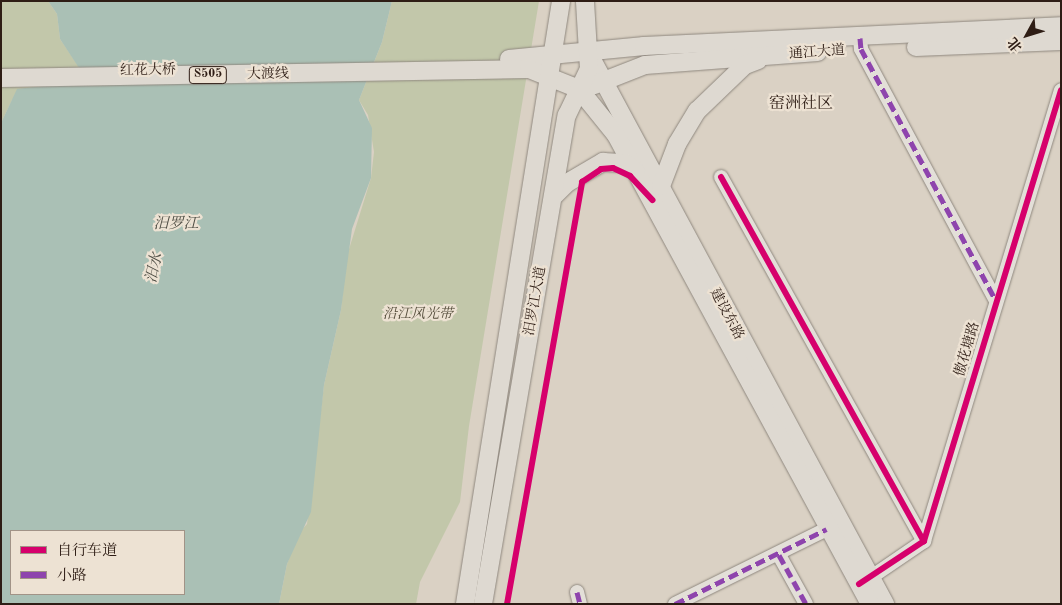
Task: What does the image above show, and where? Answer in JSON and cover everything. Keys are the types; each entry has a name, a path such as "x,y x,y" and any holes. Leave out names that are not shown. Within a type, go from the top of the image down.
{"main road":[{"name":"汨罗江大道","path":"464,604 551,75 561,1"},
{"name":"汨罗江大道","path":"483,604 567,116 578,89 588,74 589,54 585,1"},
{"name":"通江大道","path":"578,89 645,65 770,56 860,44 1061,26"},
{"name":"通江大道","path":"589,54 644,46 1061,40"},
{"name":"S505","path":"415,69 554,55 589,54"},
{"name":"建设东路","path":"589,54 661,186 867,588"},
{"path":"661,186 677,144 697,111 745,65 770,56"},
{"name":"S505","path":"415,69 529,69 551,75"},
{"name":"红花大桥","path":"1,72 415,69"},
{"name":"大渡线","path":"1,78 415,69"},
{"name":"建设东路","path":"551,75 578,89 605,117 827,529 867,588 885,604"},
{"path":"553,198 567,183 603,162 625,163 636,172"}],"street":[{"path":"860,44 995,299"},
{"name":"傲花塘路","path":"924,541 995,299 1061,90"},
{"path":"867,588 930,544 1061,112"},
{"path":"721,177 924,541 867,588"},
{"path":"675,604 779,556 827,529"},
{"path":"779,556 806,604"}],"green space":[{"path":"1,1 48,1 57,14 60,39 79,67 70,83 12,100 1,123"},
{"name":"沿江风光带","path":"392,1 539,1 469,426 460,502 420,582 416,604 279,604 287,564 298,534 307,524 324,385 341,310 346,259 371,178 374,152 368,115 359,100 382,42"}],"water":[{"name":"汨罗江","path":"48,1 392,1 382,42 359,100 372,128 371,178 352,229 341,310 324,385 311,512 287,564 279,604 1,604 1,123 17,89 70,83 79,68 60,39 57,14"}],"marked path":[{"path":"860,38 861,49 995,299"},
{"path":"675,604 827,529"},
{"path":"779,555 806,604"},
{"path":"577,592 580,604"}],"cycle path":[{"path":"859,584 924,541 1061,90"},
{"path":"507,604 582,182 601,169 613,168 630,176 652,200"},
{"path":"721,177 924,541"}],"district":[{"name":"窑洲社区","path":"801,104"}],"water label":[{"name":"汨水","path":"155,268"}]}
